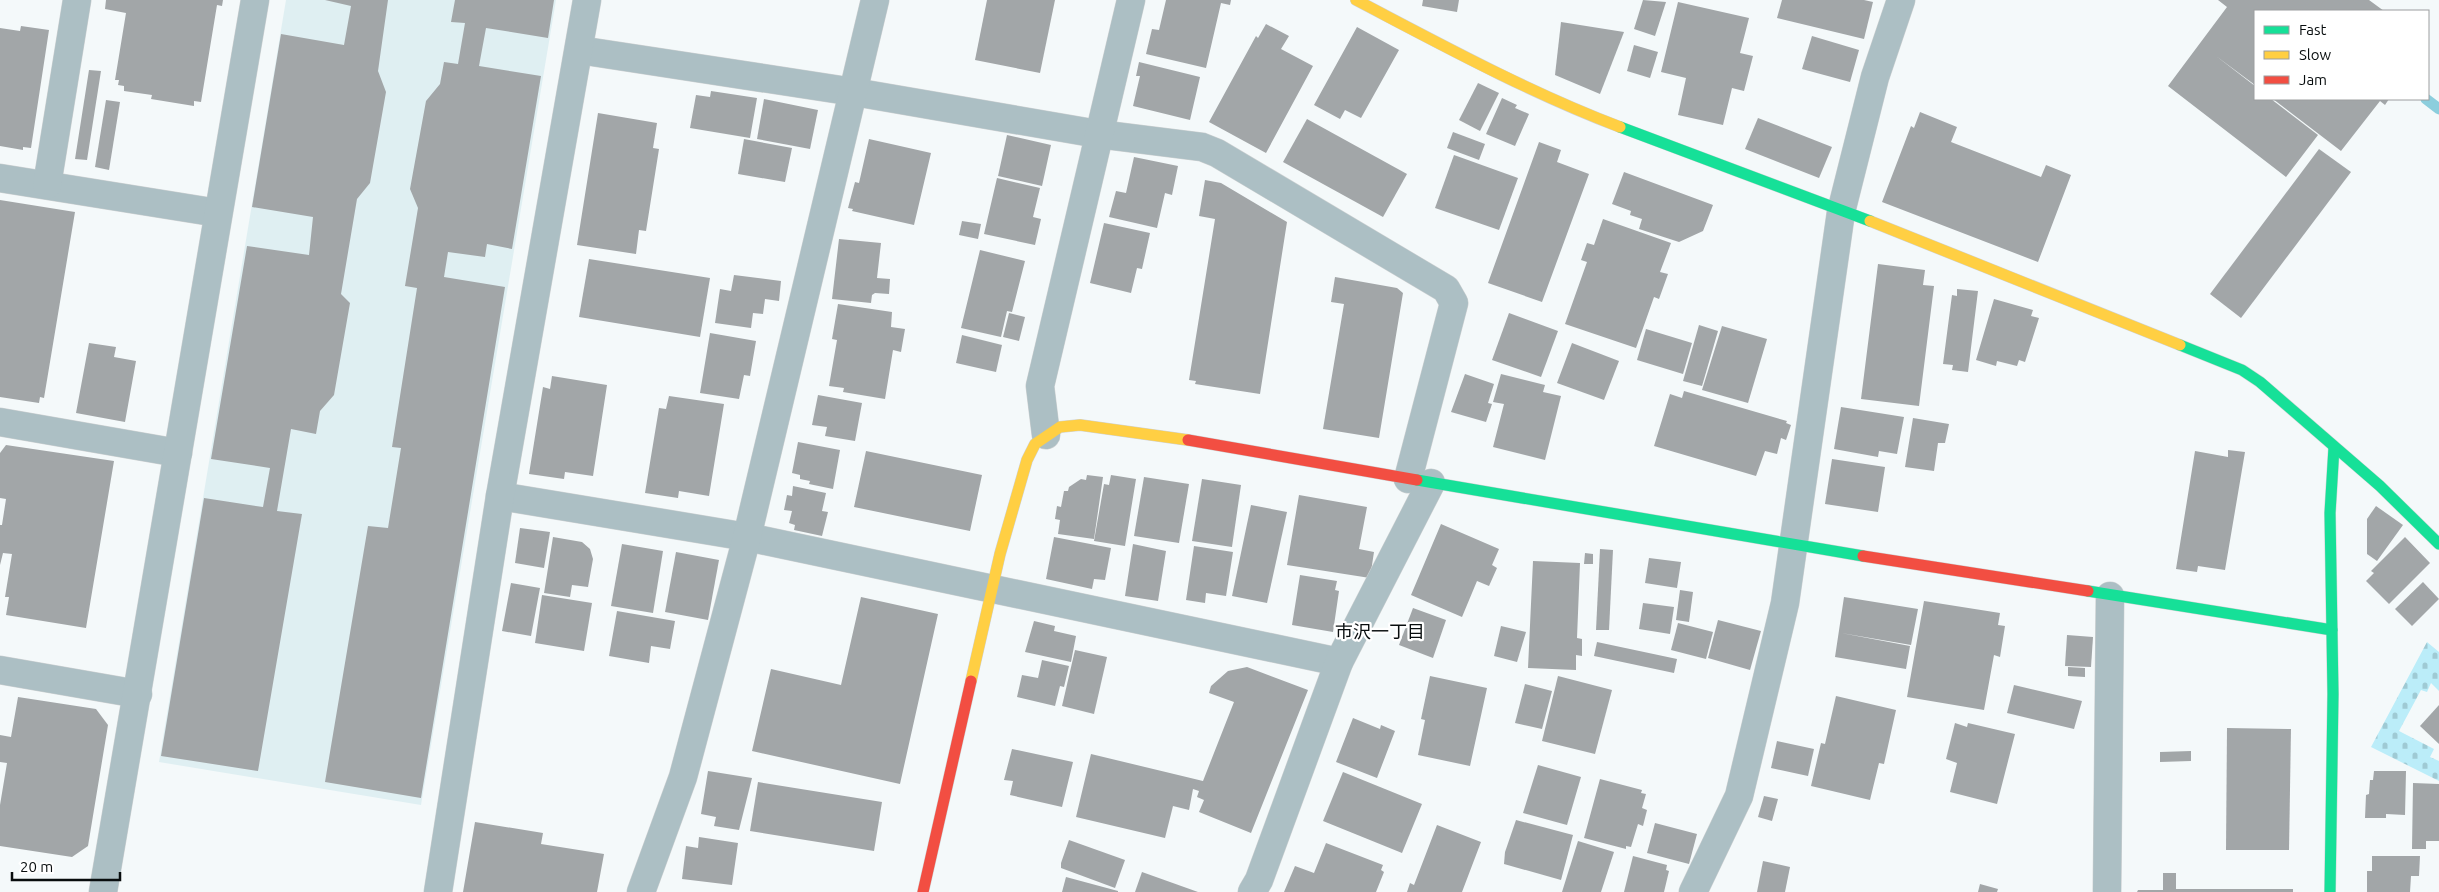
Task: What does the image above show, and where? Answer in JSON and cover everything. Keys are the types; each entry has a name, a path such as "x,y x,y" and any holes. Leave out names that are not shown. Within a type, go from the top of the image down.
{"street":[{"path":"47,185 77,0"},
{"path":"103,892 254,0"},
{"path":"438,892 500,496 587,0"},
{"path":"641,892 684,777 747,537 875,0"},
{"path":"1046,435 1040,386 1131,0"},
{"path":"1356,0 1390,9 1466,57 1578,111 1840,212 1873,222 2242,370 2260,382 2380,486 2439,544"},
{"path":"1693,892 1740,796 1785,603 1840,212 1875,77 1901,0"},
{"path":"579,50 854,92 1098,134 1202,147 1217,153 1446,289 1454,303 1419,481 1340,662 1259,880 1252,892"},
{"path":"0,178 218,213"},
{"path":"0,422 178,453"},
{"path":"923,892 992,589 1028,460 1034,444 1060,427 1080,426 1114,429 1794,545 2332,630"},
{"path":"2330,892 2332,630 2330,513 2334,447"},
{"path":"500,496 747,537 1340,662"},
{"path":"2107,892 2110,596"},
{"path":"0,670 138,694"}],"shaded area":[{"path":"286,0 556,0 421,805 159,762"}],"green space":[{"path":"2427,642 2439,652 2439,691 2431,683 2427,692 2421,690 2399,731 2434,749 2430,757 2439,761 2439,781 2371,747"}],"building":[{"path":"106,0 223,0 222,6 217,5 201,102 194,101 194,106 151,99 152,95 124,91 124,86 118,85 119,80 115,80 126,13 105,9"},
{"path":"325,0 388,0 378,71 386,92 370,183 357,199 341,294 350,303 334,395 320,411 316,434 291,429 277,511 302,514 258,771 161,756 204,498 263,507 270,468 211,459 247,246 309,255 313,217 252,207 281,34 344,45 351,6"},
{"path":"455,0 554,0 548,38 486,28 479,66 541,76 512,249 487,244 485,257 448,252 444,277 505,287 421,798 325,782 368,526 388,528 401,448 392,447 417,288 405,286 418,208 410,189 426,101 440,84 444,62 458,64 465,23 451,22"},
{"path":"987,0 1055,0 1040,73 975,60"},
{"path":"1166,0 1231,0 1230,5 1221,3 1206,68 1146,54 1152,29 1159,30"},
{"path":"1423,0 1459,0 1457,12 1422,6"},
{"path":"1643,0 1666,2 1655,36 1634,29"},
{"path":"1782,0 1864,0 1873,2 1864,39 1777,18"},
{"path":"2218,0 2369,0 2383,10 2254,10 2254,84 2216,56 2254,85 2254,100 2272,100 2318,135 2286,177 2168,86 2227,7"},
{"path":"1678,2 1749,18 1740,53 1753,56 1744,91 1732,88 1723,125 1678,115 1686,78 1661,72"},
{"path":"1561,22 1624,32 1600,94 1555,75"},
{"path":"1266,24 1289,36 1281,49 1313,66 1266,153 1209,122 1256,36 1258,38"},
{"path":"21,26 49,30 31,148 23,147 23,150 0,146 0,28 20,31"},
{"path":"1357,27 1399,50 1361,118 1345,110 1340,119 1314,105"},
{"path":"1812,36 1859,50 1850,82 1802,69"},
{"path":"1634,45 1658,52 1650,78 1627,71"},
{"path":"1139,62 1200,77 1190,120 1133,106 1140,76 1136,76"},
{"path":"89,70 101,71 87,160 75,159"},
{"path":"1478,83 1499,93 1480,131 1459,120"},
{"path":"711,91 757,98 750,138 690,128 696,95 710,97"},
{"path":"1502,98 1517,105 1515,108 1529,114 1515,146 1486,134"},
{"path":"764,99 818,110 810,149 757,139"},
{"path":"106,100 120,102 109,170 95,167"},
{"path":"2274,100 2388,100 2385,105 2380,101 2341,151"},
{"path":"1920,112 1957,127 1951,142 2041,177 2046,165 2071,175 2038,262 1882,202 1911,126 1914,128"},
{"path":"598,113 657,123 653,148 659,149 646,231 639,230 636,254 577,245"},
{"path":"1758,118 1832,147 1819,178 1745,149"},
{"path":"1307,119 1407,174 1383,217 1283,162"},
{"path":"1453,132 1485,144 1479,160 1447,148"},
{"path":"1007,135 1051,145 1042,186 998,176"},
{"path":"744,139 792,148 785,182 738,174"},
{"path":"869,139 931,153 914,225 852,211 853,209 848,208 855,182 859,183"},
{"path":"1539,142 1561,150 1557,162 1589,174 1542,302 1488,283"},
{"path":"2319,149 2351,172 2241,318 2210,294"},
{"path":"1454,155 1518,178 1499,230 1435,208"},
{"path":"1134,157 1178,166 1172,195 1165,193 1157,228 1109,217 1116,191 1126,193"},
{"path":"1624,172 1713,205 1703,231 1679,242 1639,229 1642,219 1630,215 1631,211 1612,204"},
{"path":"997,178 1040,188 1033,217 1041,219 1035,245 984,234"},
{"path":"1205,180 1221,183 1287,222 1260,394 1195,384 1196,381 1189,380 1215,219 1199,216"},
{"path":"0,200 75,212 44,398 40,397 39,403 0,397"},
{"path":"1603,219 1671,243 1660,272 1668,274 1659,299 1654,297 1636,348 1565,324 1587,262 1581,260 1587,243 1594,245"},
{"path":"962,221 981,224 978,239 959,235"},
{"path":"1104,223 1150,233 1142,269 1137,268 1131,293 1090,283"},
{"path":"839,239 881,243 877,278 890,279 889,294 875,293 872,295 871,303 832,299"},
{"path":"980,250 1025,261 1012,312 1007,311 1001,337 961,328"},
{"path":"589,259 710,278 700,337 579,317"},
{"path":"1878,264 1925,270 1923,285 1934,286 1919,406 1861,399"},
{"path":"734,275 781,281 779,301 765,299 763,314 753,313 751,328 715,323 720,289 731,291"},
{"path":"1335,277 1397,288 1403,293 1379,438 1323,429 1344,304 1331,302"},
{"path":"1957,289 1978,291 1968,372 1952,370 1953,365 1943,364 1952,295 1957,296"},
{"path":"1994,299 2033,310 2031,316 2039,318 2025,362 2019,360 2017,366 1997,361 1996,366 1976,360"},
{"path":"838,304 892,312 891,327 905,329 901,352 893,350 885,399 843,392 844,388 829,386 837,340 832,339"},
{"path":"1009,313 1025,317 1019,341 1003,337"},
{"path":"1509,313 1558,331 1541,377 1492,360"},
{"path":"1699,325 1718,331 1702,386 1683,381"},
{"path":"1722,326 1767,339 1748,403 1702,390"},
{"path":"1646,329 1692,343 1683,374 1637,360"},
{"path":"710,333 756,341 750,376 744,375 739,399 700,393"},
{"path":"962,335 1002,345 996,372 956,363"},
{"path":"89,343 116,347 114,357 136,361 125,422 76,413"},
{"path":"1572,343 1619,361 1604,400 1557,383"},
{"path":"1465,374 1494,384 1488,403 1492,404 1486,422 1451,412"},
{"path":"1501,374 1545,385 1543,392 1561,396 1545,460 1493,447 1504,404 1493,402"},
{"path":"552,376 607,385 593,476 565,472 564,479 529,474 543,387 550,389"},
{"path":"1684,391 1787,421 1786,423 1791,425 1786,440 1781,438 1777,454 1765,451 1756,476 1654,446 1670,394 1682,398"},
{"path":"818,395 862,403 855,441 825,436 827,427 812,425"},
{"path":"669,396 724,404 709,496 679,491 678,498 645,493 659,408 666,409"},
{"path":"1841,407 1904,417 1897,454 1879,451 1878,457 1834,449"},
{"path":"1913,418 1949,424 1945,443 1938,443 1934,471 1905,467"},
{"path":"798,442 840,450 833,489 809,484 810,481 800,479 800,475 792,473"},
{"path":"6,445 114,461 86,628 6,615 9,597 5,597 12,554 3,553 0,565 0,525 2,525 6,499 0,498 0,453"},
{"path":"2228,450 2245,452 2225,570 2198,566 2197,572 2176,569 2195,451 2228,457"},
{"path":"866,451 982,475 970,531 854,507"},
{"path":"1832,459 1885,467 1878,512 1825,504"},
{"path":"1087,475 1103,477 1094,539 1058,534 1060,520 1055,519 1057,506 1061,507 1064,491 1068,491 1069,487 1081,479 1086,480"},
{"path":"1111,475 1136,479 1125,546 1094,541 1104,484 1109,485"},
{"path":"1144,477 1189,484 1179,543 1134,536"},
{"path":"1202,479 1241,485 1232,547 1192,541"},
{"path":"793,486 826,493 822,511 828,512 822,536 794,530 795,525 789,523 792,511 784,510 787,495 792,496"},
{"path":"1299,495 1367,507 1359,549 1374,552 1370,578 1287,565"},
{"path":"1251,505 1287,512 1267,603 1232,596"},
{"path":"2376,506 2403,525 2377,561 2367,554 2367,519"},
{"path":"1441,524 1499,549 1492,565 1497,568 1489,586 1477,581 1462,617 1411,595"},
{"path":"520,528 550,532 544,568 515,563"},
{"path":"553,537 582,542 590,549 593,559 588,587 572,585 570,597 544,593"},
{"path":"1054,537 1111,548 1105,580 1094,579 1092,589 1046,579"},
{"path":"2405,537 2430,563 2389,604 2366,581 2374,573 2371,571"},
{"path":"622,544 663,551 653,613 611,606"},
{"path":"1133,544 1166,551 1158,601 1125,596"},
{"path":"1194,546 1233,552 1226,596 1206,593 1205,603 1186,600"},
{"path":"1600,549 1613,550 1609,630 1596,630"},
{"path":"676,552 719,560 708,620 665,612"},
{"path":"1585,553 1593,554 1593,564 1584,564"},
{"path":"1649,558 1681,562 1677,588 1645,583"},
{"path":"1533,561 1580,563 1577,638 1582,639 1582,656 1576,655 1576,670 1528,668"},
{"path":"1300,575 1337,581 1335,590 1339,591 1333,632 1292,625"},
{"path":"2423,582 2439,599 2412,626 2395,609"},
{"path":"511,583 540,588 531,636 502,631"},
{"path":"1680,590 1693,592 1689,622 1676,620"},
{"path":"542,595 592,603 584,651 535,643"},
{"path":"861,597 938,614 900,784 752,751 771,669 841,685"},
{"path":"1844,597 1918,609 1911,645 1841,633 1910,646 1906,669 1835,657"},
{"path":"1924,601 2000,613 1998,625 2005,626 2000,657 1994,655 1984,710 1907,697"},
{"path":"1643,603 1674,607 1670,634 1639,629"},
{"path":"1413,608 1446,620 1433,658 1399,645"},
{"path":"617,611 675,621 670,649 651,646 649,663 609,656"},
{"path":"1718,620 1761,631 1750,670 1708,658"},
{"path":"1034,621 1055,626 1054,631 1076,636 1071,662 1025,652"},
{"path":"1678,623 1713,632 1706,659 1671,650"},
{"path":"1501,626 1526,632 1517,662 1494,656"},
{"path":"2067,635 2093,637 2091,667 2065,666"},
{"path":"1597,642 1677,659 1674,673 1594,656"},
{"path":"1075,650 1107,657 1094,714 1062,706"},
{"path":"1042,660 1069,666 1064,687 1060,686 1055,706 1017,697 1022,675 1038,678"},
{"path":"1247,667 1308,690 1251,833 1199,812 1204,800 1197,797 1199,791 1193,789 1189,810 1173,806 1165,838 1076,817 1091,754 1203,781 1234,702 1209,693 1211,686 1228,671"},
{"path":"2068,667 2085,668 2085,677 2068,676"},
{"path":"1430,676 1487,688 1470,766 1418,755 1425,720 1421,719"},
{"path":"1558,676 1612,690 1595,754 1542,741"},
{"path":"1525,684 1552,691 1542,729 1515,723"},
{"path":"2014,685 2082,701 2074,729 2007,713"},
{"path":"1836,696 1896,710 1884,764 1879,763 1870,800 1811,786 1821,743 1825,744"},
{"path":"18,697 96,709 108,725 88,846 72,857 0,846 0,805 7,763 0,762 0,735 11,737"},
{"path":"2439,705 2439,744 2420,726"},
{"path":"1353,718 1380,729 1381,725 1395,731 1377,778 1336,762"},
{"path":"1955,723 1967,727 1968,723 2015,734 1997,804 1950,792 1957,763 1946,759"},
{"path":"2227,728 2291,729 2289,850 2226,850"},
{"path":"1777,741 1814,749 1808,776 1771,768"},
{"path":"1012,749 1073,762 1062,807 1010,795 1013,781 1004,780"},
{"path":"2191,751 2191,761 2160,762 2160,752"},
{"path":"1538,765 1581,777 1567,825 1523,813"},
{"path":"708,771 752,778 739,830 714,826 716,817 701,814"},
{"path":"2374,771 2406,771 2405,815 2386,814 2386,818 2365,818 2366,795 2369,794 2370,780 2373,780"},
{"path":"1343,772 1422,804 1402,853 1323,821"},
{"path":"1600,779 1642,790 1641,793 1646,794 1642,808 1647,810 1643,826 1638,824 1631,847 1626,846 1626,849 1584,838"},
{"path":"758,782 882,802 874,851 750,831"},
{"path":"2413,783 2439,784 2439,841 2426,841 2426,849 2412,849"},
{"path":"1764,796 1778,799 1772,821 1758,817"},
{"path":"1516,820 1573,835 1561,880 1504,864 1505,852"},
{"path":"475,822 543,833 541,844 604,854 597,892 463,892"},
{"path":"1655,823 1697,834 1689,864 1647,853"},
{"path":"1437,825 1481,842 1462,892 1407,892 1410,883 1414,885"},
{"path":"699,837 738,843 732,885 682,879 686,846 698,848"},
{"path":"1069,840 1125,860 1115,888 1061,868"},
{"path":"1578,841 1614,852 1601,892 1562,892"},
{"path":"1326,843 1383,865 1381,870 1384,872 1376,892 1284,892 1295,866 1314,873"},
{"path":"1633,856 1667,865 1666,870 1669,871 1664,892 1624,892"},
{"path":"2372,856 2420,856 2419,876 2411,876 2410,892 2367,892 2367,871 2372,871"},
{"path":"1763,861 1790,867 1785,892 1757,892"},
{"path":"1142,872 1198,892 1135,892"},
{"path":"2163,873 2176,873 2176,889 2293,889 2293,892 2137,892 2138,890 2163,890"},
{"path":"1066,877 1118,891 1118,892 1062,892"},
{"path":"1980,884 1998,889 1997,892 1978,892"}],"waterway":[{"path":"2427,100 2439,109"}],"traffic: fast":[{"path":"1620,127 1870,221"},
{"path":"2180,345 2242,370 2260,382 2380,486 2439,544"},
{"path":"2330,892 2333,694 2330,513 2334,447"},
{"path":"1417,480 1863,556"},
{"path":"2088,591 2332,630"}],"traffic: slow":[{"path":"1356,0 1453,51 1552,99 1620,127"},
{"path":"1870,221 2180,345"},
{"path":"971,681 1000,554 1027,460 1035,444 1060,427 1080,425 1188,440"}],"traffic: jam":[{"path":"1188,440 1417,480"},
{"path":"1863,556 2088,591"},
{"path":"923,892 971,681"}],"district":[{"name":"市沢一丁目","path":"1380,631"}]}
